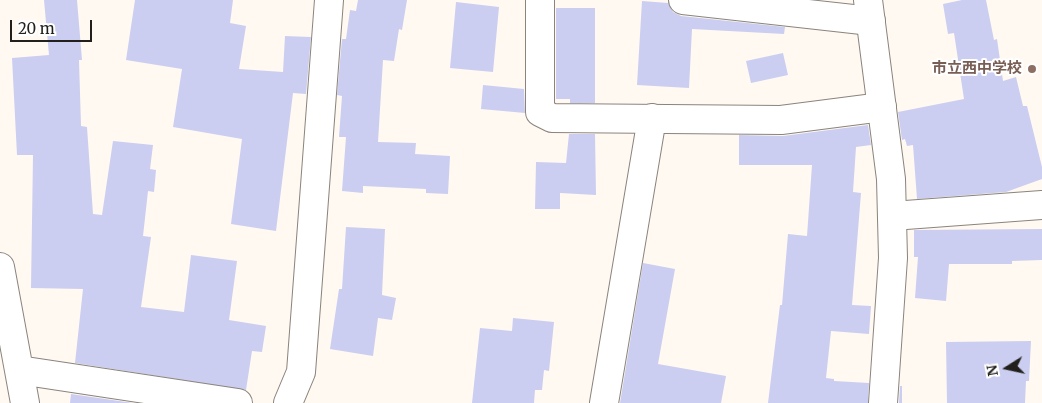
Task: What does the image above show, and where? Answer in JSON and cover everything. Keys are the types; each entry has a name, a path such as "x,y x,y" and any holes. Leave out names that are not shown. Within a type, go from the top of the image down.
{"street":[{"path":"288,403 301,372 329,0"},
{"path":"540,0 540,112 552,118 781,120 882,107"},
{"path":"682,0 869,11 891,179 893,258 883,403"},
{"path":"604,403 652,118"},
{"path":"892,216 1042,205"},
{"path":"0,267 25,403"},
{"path":"19,370 238,403"}],"building":[{"path":"44,0 77,0 82,60 79,60 81,126 87,127 93,214 102,215 113,141 153,145 150,169 156,170 154,192 148,191 143,236 151,237 141,307 184,312 191,255 237,261 229,320 266,326 262,352 252,351 246,390 75,363 83,289 31,288 33,155 17,155 12,58 49,55"},
{"path":"135,0 233,0 230,23 246,26 239,69 283,72 285,36 311,37 306,94 293,93 276,231 231,224 242,139 173,127 182,69 126,60"},
{"path":"358,0 407,0 402,30 399,29 394,61 383,60 378,142 416,143 415,154 450,156 448,194 426,193 426,189 363,186 363,193 342,191 346,137 339,137 342,96 337,95 342,39 346,39 350,10 356,11"},
{"path":"962,0 986,0 994,40 997,39 1003,81 1016,77 1023,106 1027,106 1042,167 1042,179 1006,192 917,199 913,145 907,146 905,139 902,140 898,112 964,99 954,33 948,34 943,4"},
{"path":"642,1 668,3 673,12 681,16 785,27 784,34 692,29 689,88 637,85"},
{"path":"456,2 499,7 493,72 450,68"},
{"path":"556,8 595,8 595,103 570,103 570,99 556,99"},
{"path":"783,53 788,75 751,83 746,61"},
{"path":"483,85 524,89 525,113 481,109"},
{"path":"868,125 871,145 856,147 853,192 861,193 852,305 871,306 869,334 831,331 826,378 834,379 834,381 869,383 868,403 768,403 780,305 782,305 788,234 807,236 812,165 739,165 739,135 783,136"},
{"path":"569,134 595,134 596,195 560,193 560,209 535,209 536,162 566,163"},
{"path":"346,227 385,229 382,295 396,298 392,320 378,318 373,356 330,349 339,289 342,289"},
{"path":"1042,229 1042,260 1012,261 1012,264 949,264 946,301 915,298 918,257 914,257 914,230"},
{"path":"643,263 675,269 658,364 726,376 721,403 620,403"},
{"path":"513,318 554,322 549,371 544,370 542,390 535,390 534,403 472,403 480,328 512,331"},
{"path":"1031,341 1029,381 1026,381 1025,403 947,403 946,342"},
{"path":"900,386 902,386 902,403 899,403"},
{"path":"71,394 133,403 70,403"}],"place":[{"name":"市立西中学校","path":"1032,69"}]}
